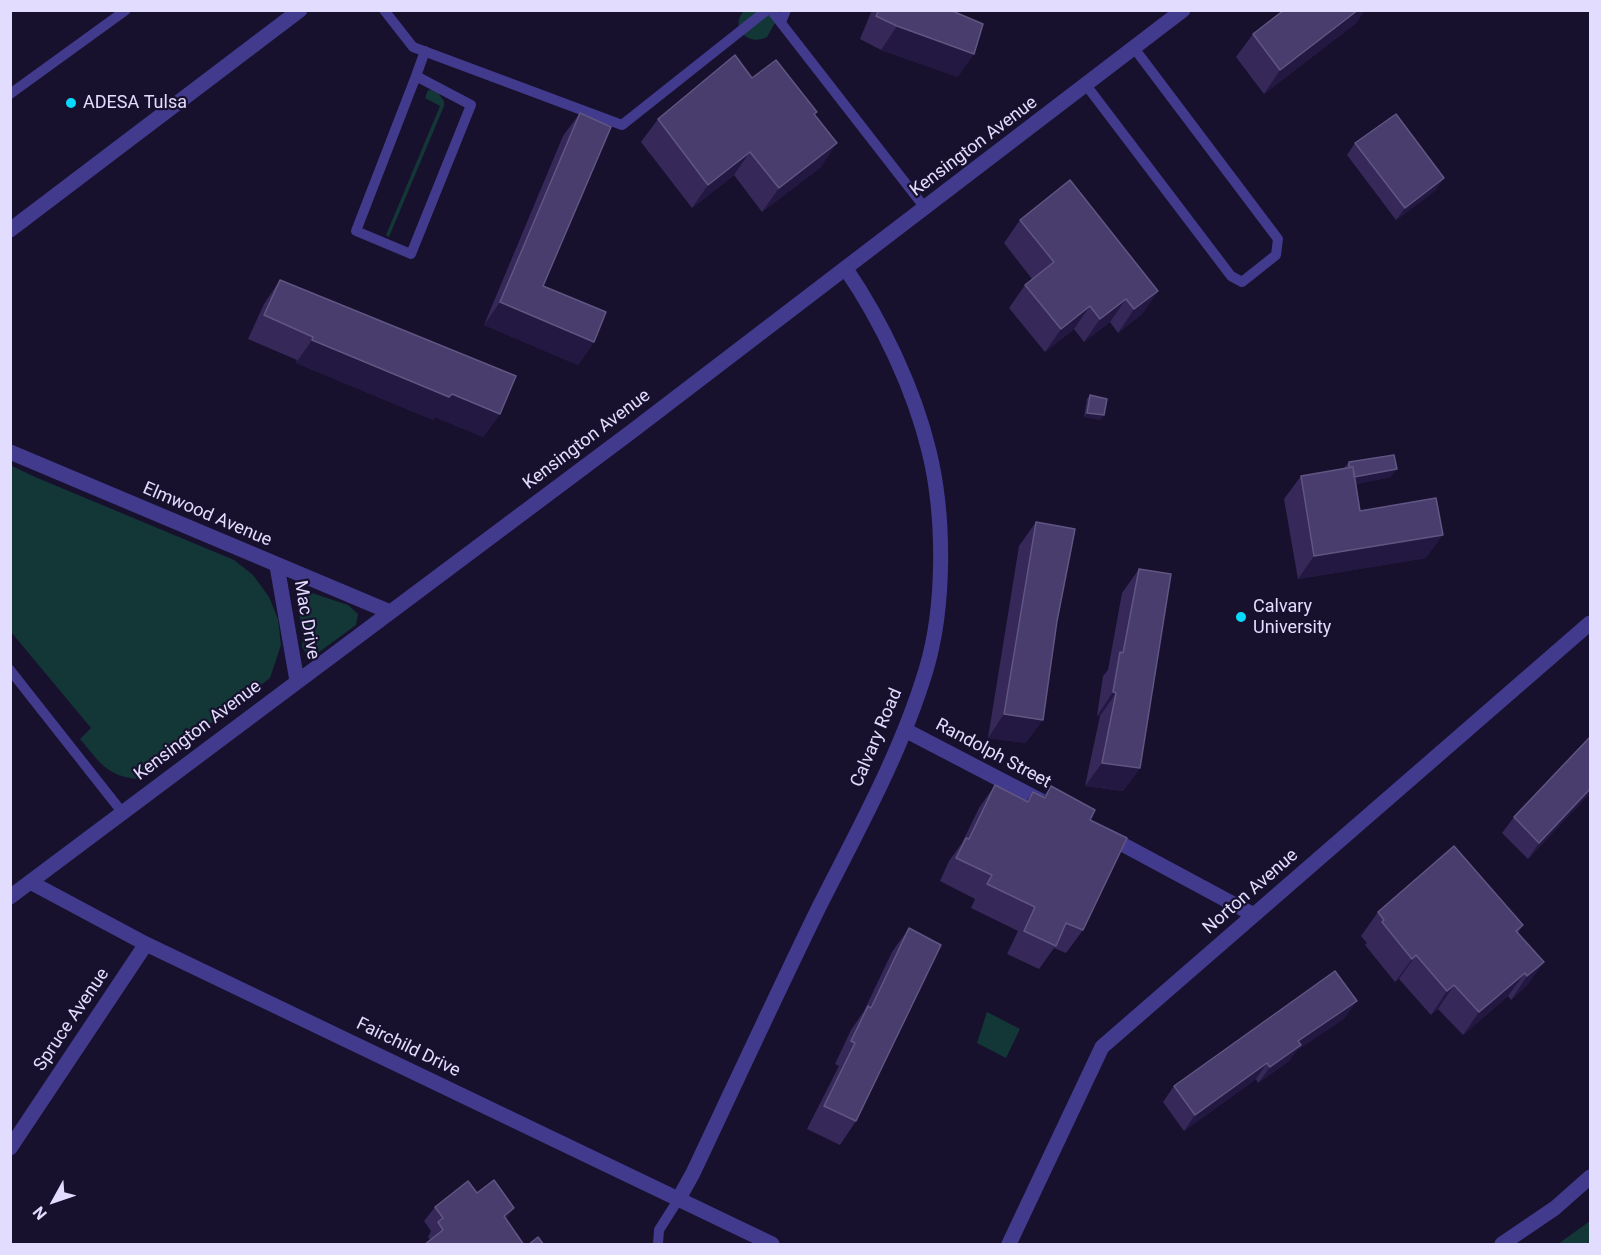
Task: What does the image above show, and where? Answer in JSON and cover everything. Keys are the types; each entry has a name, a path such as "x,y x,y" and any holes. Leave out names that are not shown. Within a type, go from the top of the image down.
{"street":[{"path":"10,230 300,10"},
{"name":"Kensington Avenue","path":"10,897 846,269 1183,10"},
{"name":"Calvary Road","path":"678,1200 905,730 927,669 938,620 940,550 937,498 930,453 916,407 865,297 846,269"},
{"name":"Elmwood Avenue","path":"10,452 390,612"},
{"name":"Mac Drive","path":"277,566 297,681"},
{"name":"Norton Avenue","path":"1009,1245 1102,1047 1590,623"},
{"name":"Randolph Street","path":"905,730 1065,814"},
{"path":"1094,830 1254,915"},
{"name":"Fairchild Drive","path":"30,882 146,944 772,1245"},
{"name":"Spruce Avenue","path":"10,1148 146,944"},
{"path":"1502,1245 1555,1208 1590,1177"}],"lane":[{"path":"10,94 126,10"},
{"path":"384,10 413,47 622,125 769,10 781,22 925,208"},
{"path":"781,22 786,10"},
{"path":"1086,85 1231,276 1242,282 1276,255 1278,239 1134,48"},
{"path":"416,76 471,105 411,254 356,231 425,51"},
{"path":"10,670 122,812"},
{"path":"658,1245 659,1230 678,1200"}],"green space":[{"path":"744,11 773,11 775,23 767,37 753,39 743,34 739,23"},
{"path":"435,89 444,101 444,106 389,237 386,235 440,106 425,98 428,90"},
{"path":"10,465 234,560 253,575 269,597 278,619 281,645 270,678 137,779 110,771 80,739 91,728 11,632"},
{"path":"306,591 348,605 358,614 356,625 315,655 307,654 302,647 303,635 297,601"},
{"path":"987,1012 1020,1029 1006,1058 977,1043"},
{"path":"1590,1221 1590,1244 1558,1244"}],"building":[{"path":"879,10 950,10 983,24 974,54 897,26 876,16"},
{"path":"1284,10 1358,10 1280,70 1253,34"},
{"path":"735,55 752,78 776,60 817,112 814,114 837,143 779,188 750,152 708,185 658,119"},
{"path":"580,113 611,127 543,286 606,312 594,342 500,302"},
{"path":"1396,114 1444,178 1405,208 1355,143"},
{"path":"1070,180 1158,291 1134,309 1126,299 1100,319 1090,306 1061,329 1025,285 1054,262 1020,220"},
{"path":"280,280 516,376 500,414 452,394 449,397 312,340 313,337 264,315"},
{"path":"1090,395 1107,399 1104,415 1087,413"},
{"path":"1394,455 1397,469 1354,477 1353,467 1349,467 1349,462"},
{"path":"1353,467 1360,511 1436,498 1443,535 1314,556 1301,476"},
{"path":"1036,522 1075,529 1057,621 1043,720 1004,714"},
{"path":"1139,569 1171,574 1140,768 1102,763 1116,693 1113,692 1120,652 1123,653"},
{"path":"1590,737 1590,789 1539,843 1514,817"},
{"path":"995,785 1028,802 1033,792 1045,798 1051,786 1095,810 1090,820 1127,838 1083,930 1066,923 1056,946 1024,931 1035,907 987,884 992,875 956,858 966,838 969,839"},
{"path":"1454,846 1523,925 1516,931 1544,962 1527,976 1525,973 1479,1012 1454,985 1447,991 1416,955 1412,959 1382,922 1384,920 1378,912"},
{"path":"909,928 941,945 856,1121 824,1106 855,1043 851,1041 868,1006 871,1008"},
{"path":"1335,971 1357,1001 1298,1041 1301,1045 1270,1067 1267,1063 1195,1115 1174,1086"},
{"path":"494,1180 514,1208 504,1216 524,1245 424,1245 443,1230 438,1222 443,1218 435,1207 468,1181 477,1193"},
{"path":"538,1237 544,1245 528,1245"}],"place":[{"name":"ADESA Tulsa","path":"71,103"},
{"name":"Calvary University","path":"1241,617"}]}
